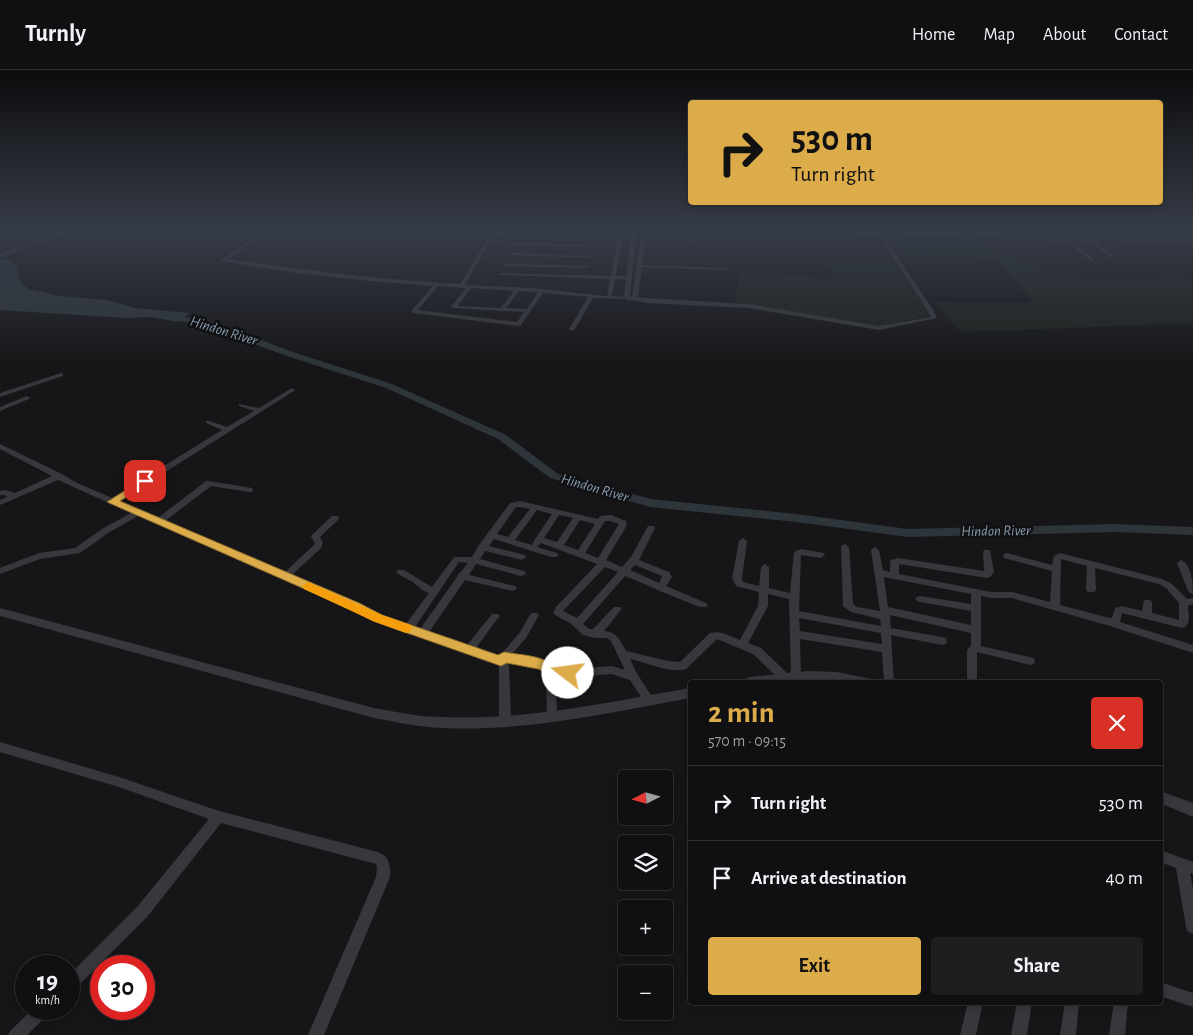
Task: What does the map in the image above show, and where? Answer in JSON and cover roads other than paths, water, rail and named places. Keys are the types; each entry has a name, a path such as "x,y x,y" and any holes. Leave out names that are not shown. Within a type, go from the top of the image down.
{"street":[{"path":"326,274 609,298 635,297 639,274"},
{"path":"462,286 469,274"},
{"path":"493,288 501,274"},
{"path":"502,274 630,278"},
{"path":"578,295 585,274"},
{"path":"609,298 615,274"},
{"path":"629,298 630,274"},
{"path":"629,298 646,301 749,306 879,328 934,318 907,274"},
{"path":"531,290 536,276"},
{"path":"549,292 556,276"},
{"path":"437,284 414,312 517,324 521,323 542,291"},
{"path":"470,286 454,307 529,311"},
{"path":"503,309 518,289"},
{"path":"572,329 591,296"},
{"path":"2,398 61,375"},
{"path":"112,502 292,390"},
{"path":"0,409 27,398"},
{"path":"241,405 259,410"},
{"path":"208,422 227,430"},
{"path":"0,446 112,502 286,576 378,618 470,650 502,659 546,666 551,675 552,714"},
{"path":"0,503 59,476"},
{"path":"158,522 209,483 250,490"},
{"path":"0,493 6,492 15,496"},
{"path":"422,634 513,504 600,522"},
{"path":"510,541 535,508"},
{"path":"533,549 557,512"},
{"path":"0,571 39,556 77,551 105,531 137,513"},
{"path":"559,546 578,517"},
{"path":"580,553 603,518 608,517 620,520 623,523 602,562 558,611 560,615 578,623 586,632 612,637 624,655 634,678 649,700"},
{"path":"286,576 318,546 319,543 315,537 336,518"},
{"path":"578,623 625,572 651,528"},
{"path":"491,535 554,555"},
{"path":"539,540 580,553 703,606"},
{"path":"743,541 738,582 742,585 794,597"},
{"path":"482,546 522,557"},
{"path":"845,547 848,606 854,610 885,613 976,630"},
{"path":"875,550 885,613 889,680"},
{"path":"895,576 894,562 898,561 987,575 989,572 987,552"},
{"path":"790,676 795,634 794,597 797,553 821,555"},
{"path":"1007,556 1057,569"},
{"path":"1055,606 1057,558 1060,556 1162,582 1189,602"},
{"path":"408,629 457,559 472,560 521,573"},
{"path":"633,561 666,574 667,577 660,588"},
{"path":"1181,563 1193,591"},
{"path":"1090,564 1091,590"},
{"path":"742,645 763,606 765,567"},
{"path":"401,572 418,581 425,588 434,591"},
{"path":"880,574 991,595 1012,595 1109,622 1193,649"},
{"path":"461,576 512,588"},
{"path":"972,680 972,650 976,648 976,592"},
{"path":"920,599 976,608"},
{"path":"1146,602 1147,616"},
{"path":"1109,622 1116,621 1119,609 1182,624 1184,622 1183,604 1189,602"},
{"path":"595,634 617,609"},
{"path":"0,612 374,713 416,720 448,723 505,720 688,693"},
{"path":"502,659 523,635 534,614"},
{"path":"794,614 942,641"},
{"path":"470,650 495,616"},
{"path":"795,634 887,649"},
{"path":"624,655 639,656 679,666 688,662 716,635 762,654 790,676"},
{"path":"976,648 1030,661"},
{"path":"502,659 504,669 505,720"},
{"path":"551,675 612,670 634,678"},
{"path":"762,680 790,676 834,677 853,680"},
{"path":"0,747 119,782 219,817 378,858 383,861 383,876 316,1035"},
{"path":"1163,798 1193,810"},
{"path":"80,974 142,912 219,817"},
{"path":"1163,857 1187,866 1193,927"},
{"path":"1163,990 1193,1000"},
{"path":"968,1035 975,1005"},
{"path":"1019,1035 1024,1005"},
{"path":"1068,1035 1072,1005"},
{"path":"1118,1035 1122,1005"},
{"path":"16,1035 32,1020"}],"waterway":[{"name":"Hindon River","path":"167,316 206,323 290,354 389,386 502,437 554,476 650,503 796,518 908,533 1115,528 1193,531"}]}
